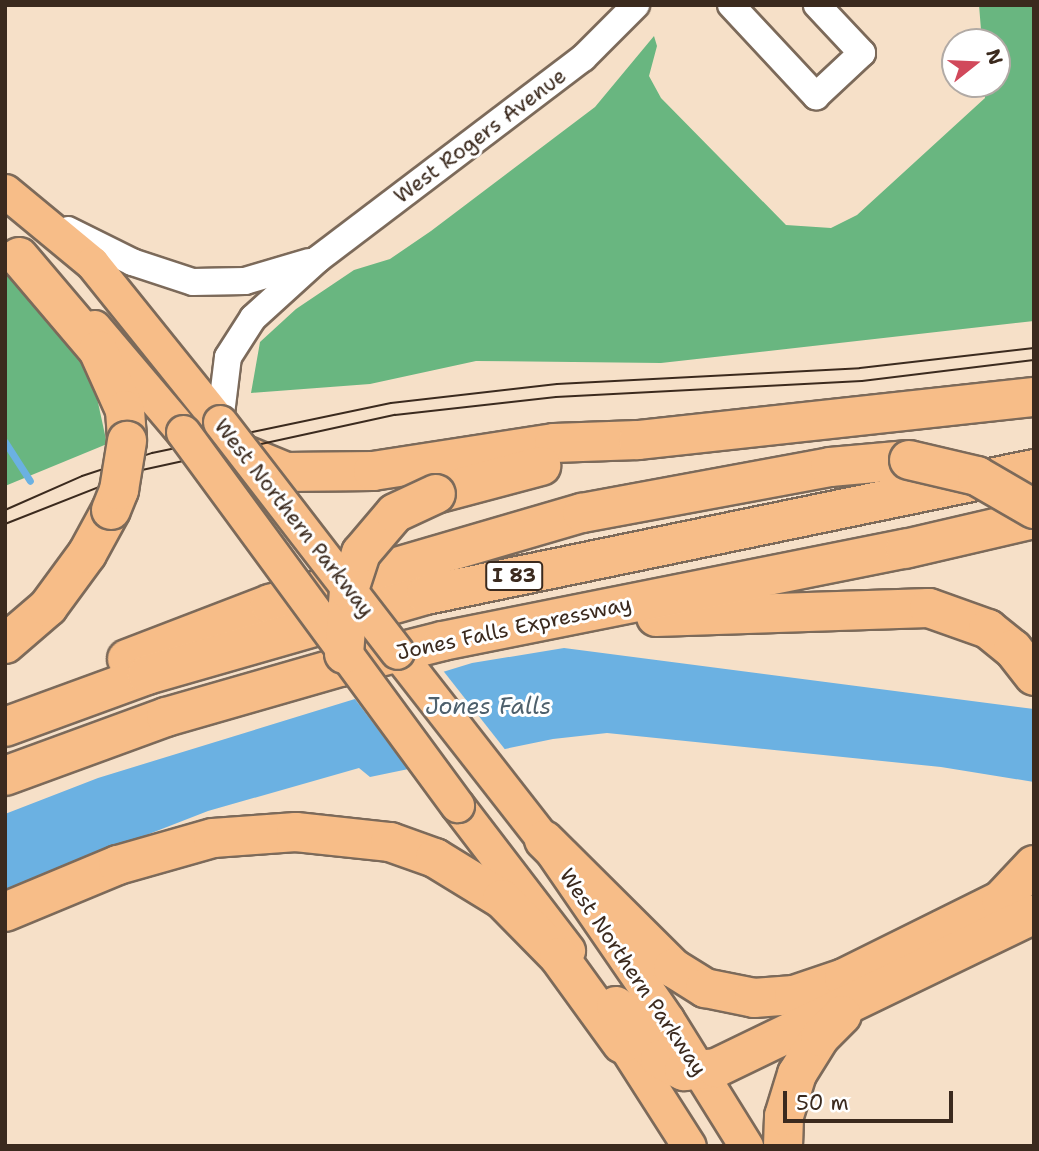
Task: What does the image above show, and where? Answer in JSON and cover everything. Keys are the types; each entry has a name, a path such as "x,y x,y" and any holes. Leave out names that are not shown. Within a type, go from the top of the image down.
{"highway":[{"path":"5,644 55,598 111,510 119,490 127,437 125,410 98,350 12,250"},
{"path":"245,455 286,471 433,479 638,440 1034,397"},
{"path":"5,718 148,649 309,592 582,513 830,467 909,460 976,476 1034,509"},
{"name":"I 83","path":"5,727 147,675 413,599 1034,469"},
{"path":"344,654 349,590 361,553 378,529 433,479"},
{"name":"Jones Falls Expressway","path":"5,776 248,693 443,641 905,549 1034,519"},
{"path":"549,619 929,608 988,629 1013,649 1034,675"},
{"path":"5,912 118,865 213,838 296,832 390,842 436,858 502,899 559,957 622,1044"},
{"path":"544,841 673,968 705,988 754,998 793,995 845,978 1000,900 1034,865"},
{"path":"560,937 660,1059 684,1072 726,1063 1034,914"},
{"path":"783,1146 784,1116 797,1074 820,1037 860,999"}],"main road":[{"name":"West Northern Parkway","path":"14,197 92,263 220,422 544,841 701,1070 746,1146"},
{"name":"West Northern Parkway","path":"12,250 90,323 183,432 344,654 560,937 622,1044 689,1146"}],"street":[{"name":"West Rogers Avenue","path":"220,422 223,375 233,346 253,318 318,259 583,58 636,5"},
{"path":"731,5 816,96 862,53 817,5"},
{"name":"West Rogers Avenue","path":"14,197 92,243 193,282 245,281 318,259"}],"green space":[{"path":"979,5 1034,5 1034,321 661,363 476,361 370,384 251,393 260,342 296,309 354,270 390,259 595,107 654,36 657,46 649,76 661,98 786,225 831,228 857,215 985,98 1011,98 1011,28 981,28"},
{"path":"5,272 68,331 89,361 107,444 5,486"}],"water":[{"name":"Jones Falls","path":"564,648 1034,709 1034,782 941,767 607,733 553,739 370,777 359,768 208,811 5,890 5,814 98,778 472,663"}],"pier":[{"path":"441,668 507,752 410,772 352,695"}],"waterway":[{"path":"5,442 30,481"}],"tram line":[{"path":"5,510 82,476 152,453 391,403 557,384 860,368 1034,348"},
{"path":"5,524 142,470 395,415 556,397 862,381 1034,360"}]}
